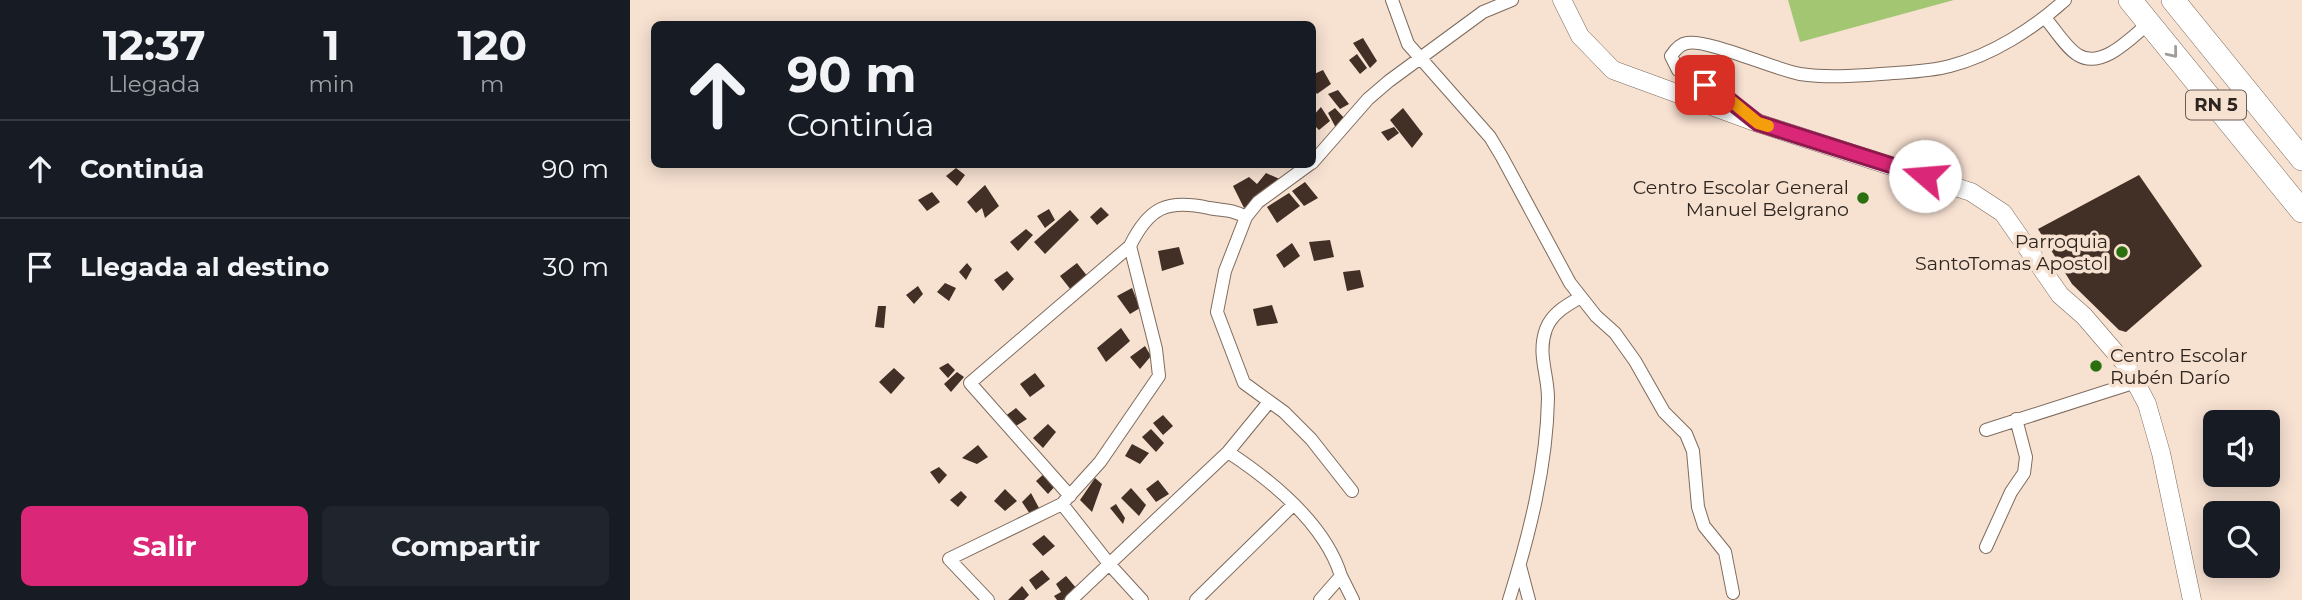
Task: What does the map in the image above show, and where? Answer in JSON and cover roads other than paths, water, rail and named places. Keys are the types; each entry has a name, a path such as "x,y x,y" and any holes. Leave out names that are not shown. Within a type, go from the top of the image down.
{"highway":[{"name":"RN 5","path":"2130,0 2302,211"},
{"name":"RN 5","path":"2174,0 2302,159"}],"main road":[{"path":"1562,0 1580,36 1614,70 1758,123 1971,192 1994,205 2016,229 2060,295 2106,340 2136,382 2147,404 2161,453 2192,600"}],"street":[{"path":"1392,0 1408,44 1490,137 1570,283 1615,333 1635,361 1664,412 1686,434 1693,451 1698,507 1704,526 1725,552 1733,593"},
{"path":"1316,158 1368,99 1483,12 1512,0"},
{"path":"1758,123 1724,96 1678,70 1671,56 1677,48 1685,43 1703,44 1802,74 1851,77 1948,67 1985,54 2045,18 2064,0"},
{"path":"2045,18 2076,55 2089,60 2100,58 2117,49 2149,23"},
{"path":"1305,168 1258,202 1246,217 1225,271 1217,312 1244,383 1284,412 1311,439 1352,491"},
{"path":"1142,600 1110,565 1066,500 970,383 1130,246 1141,223 1167,204 1189,203 1214,209 1232,209 1246,217"},
{"path":"988,600 949,559 1066,500 1100,462 1159,376 1156,349 1130,246"},
{"path":"1509,600 1533,509 1548,397 1541,351 1547,326 1560,309 1581,297"},
{"path":"1986,430 2136,382"},
{"path":"1071,600 1228,452 1269,402"},
{"path":"1986,547 2011,492 2024,473 2026,457 2016,419"},
{"path":"1228,452 1253,468 1293,505 1337,563 1353,600"},
{"path":"1196,600 1293,505"},
{"path":"1519,562 1529,600"},
{"path":"1320,600 1341,576"}],"place":[{"name":"Centro Escolar General Manuel Belgrano","path":"1863,198"},
{"name":"Parroquia SantoTomas Apostol","path":"2122,252"},
{"name":"Centro Escolar Rubén Darío","path":"2096,366"}]}
